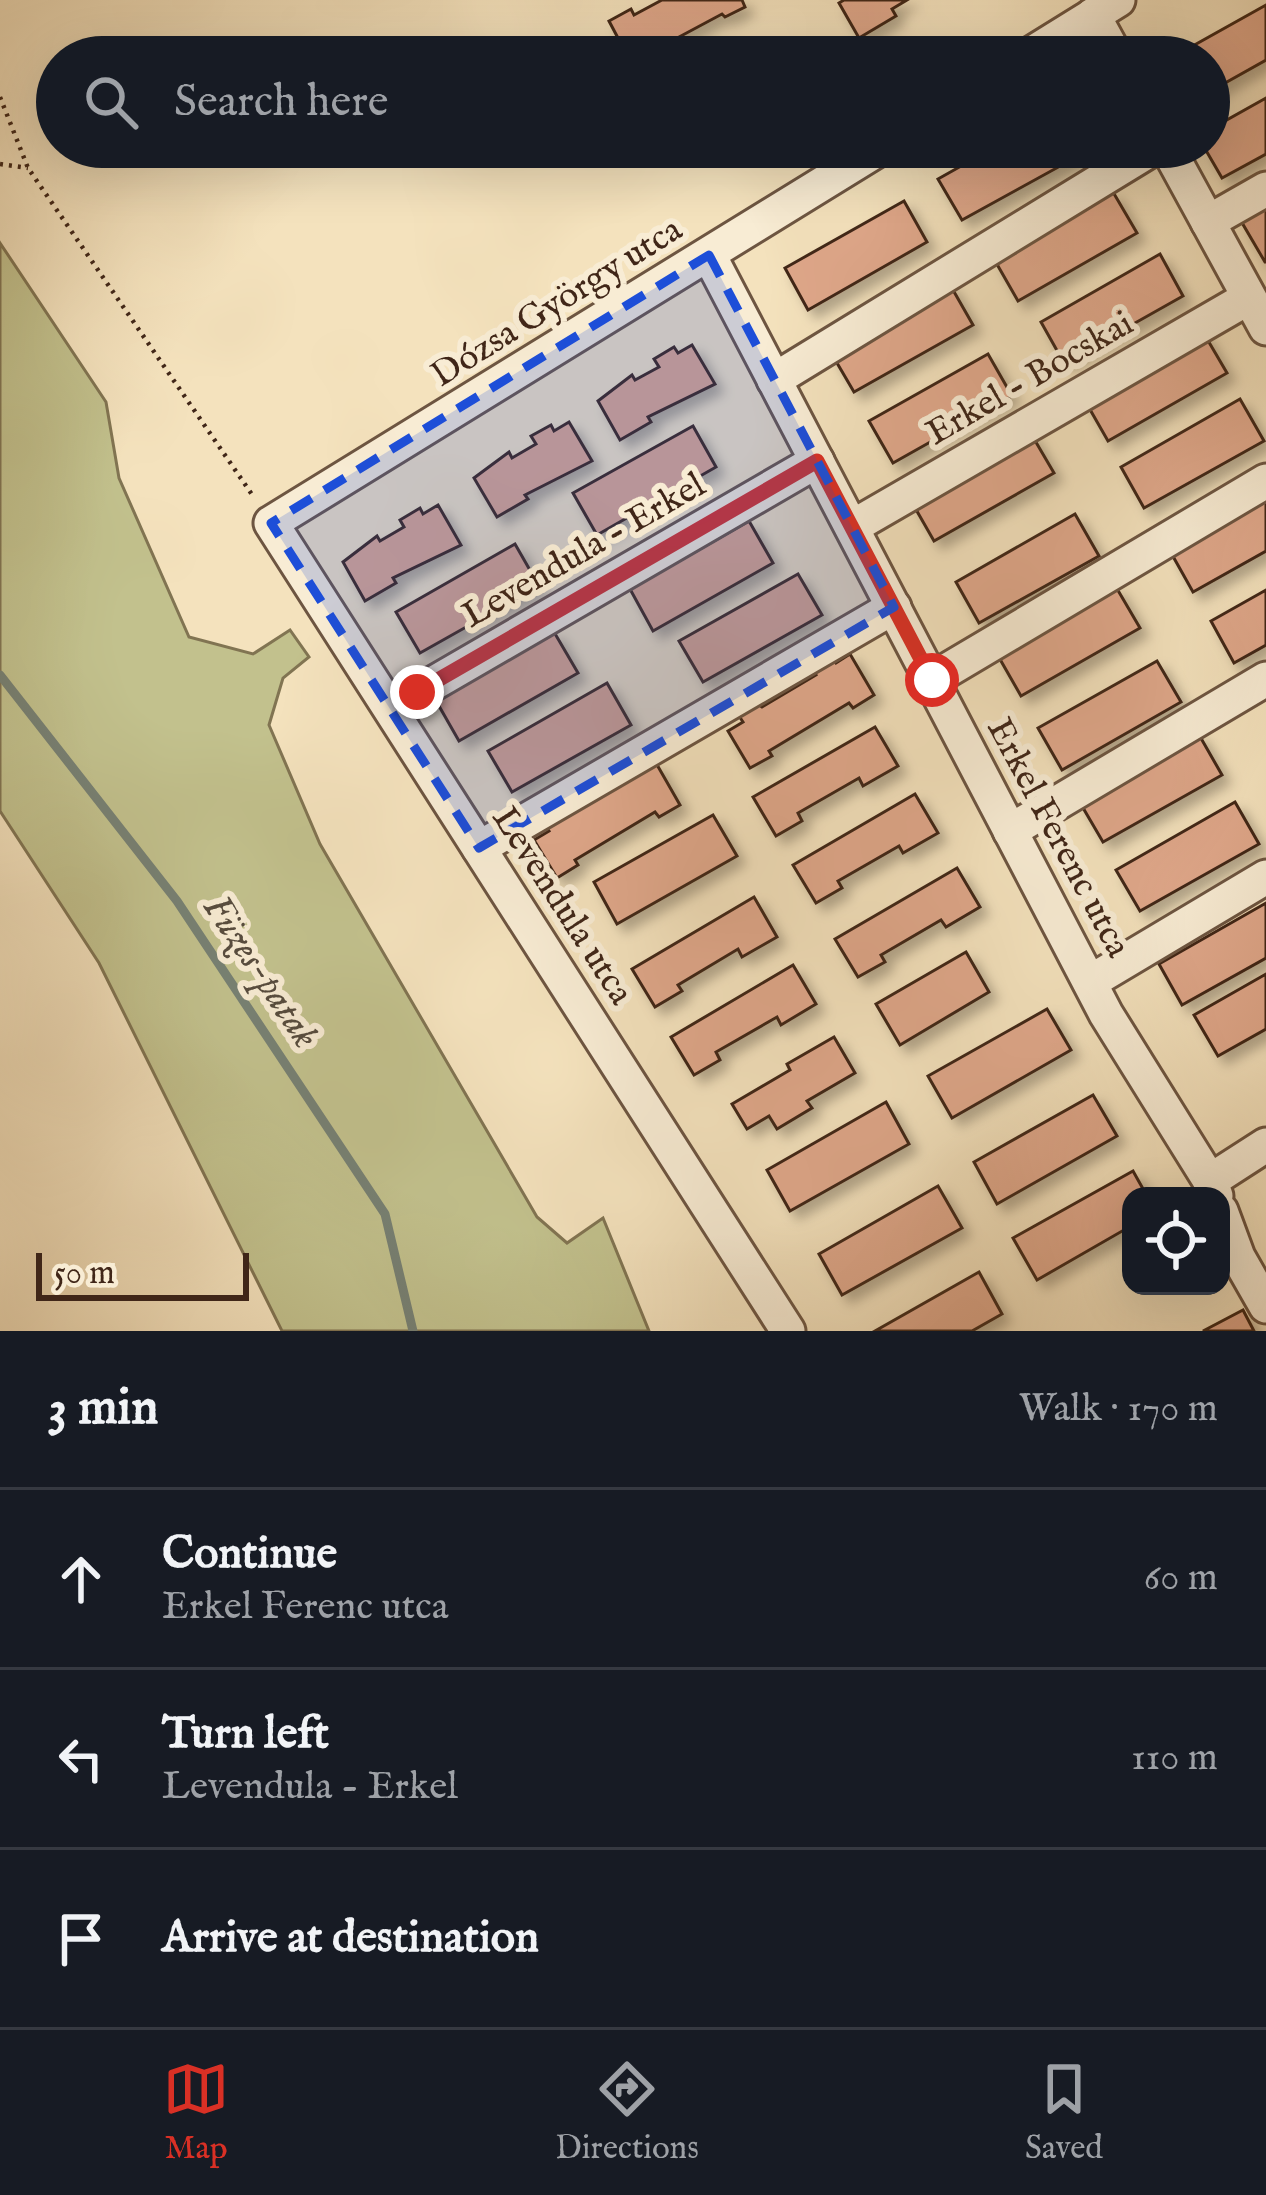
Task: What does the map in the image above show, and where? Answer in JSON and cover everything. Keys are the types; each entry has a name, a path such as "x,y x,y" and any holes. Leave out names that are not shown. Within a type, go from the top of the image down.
{"street":[{"path":"1053,36 1088,10 1104,36"},
{"name":"Dózsa György utca","path":"271,523 848,168"},
{"path":"774,380 1121,168"},
{"path":"1179,168 1266,328"},
{"path":"1208,221 1266,189"},
{"name":"Erkel Ferenc utca","path":"709,255 1090,982 1211,1187"},
{"name":"Erkel - Bocskai","path":"852,527 1248,298"},
{"name":"Levendula - Erkel","path":"391,708 817,461"},
{"path":"932,680 1266,481"},
{"name":"Levendula utca","path":"271,523 788,1331"},
{"path":"479,848 894,607"},
{"path":"1010,831 1266,679"},
{"path":"1090,982 1266,878"},
{"path":"1225,1187 1266,1145"},
{"name":"Erkel Ferenc utca","path":"1230,1235 1266,1306"}],"path":[{"path":"0,97 11,135 28,168 271,523"},
{"path":"0,164 28,168"}],"highlighted area":[{"path":"709,255 894,607 479,848 271,523"}],"shaded area":[{"path":"0,243 106,402 119,478 189,637 253,654 290,630 309,657 283,678 269,725 320,844 537,1217 567,1243 603,1218 649,1331 282,1331 99,963 0,811"}],"building":[{"path":"662,0 742,0 745,7 681,36 617,36 609,21 631,9 634,15"},
{"path":"907,0 892,9 896,16 862,36 858,36 839,3"},
{"path":"1266,5 1266,60 1230,80 1230,36 1211,36"},
{"path":"1266,98 1266,154 1222,178 1216,168 1230,168 1230,118"},
{"path":"958,168 1057,168 962,220 938,179"},
{"path":"1113,192 1137,233 1018,301 994,259"},
{"path":"904,201 927,242 808,310 785,268"},
{"path":"1266,207 1266,262 1265,262 1241,221"},
{"path":"1160,254 1183,296 1064,363 1041,322"},
{"path":"949,283 973,325 854,392 830,351"},
{"path":"1203,332 1227,373 1108,441 1084,399"},
{"path":"692,345 715,384 648,417 651,422 620,440 598,401 632,375 635,380 659,367 654,359 674,347 678,353"},
{"path":"988,354 1012,396 893,463 869,421"},
{"path":"1240,399 1264,441 1144,508 1121,467"},
{"path":"569,422 592,461 525,495 528,499 497,517 474,478 509,452 512,458 536,444 531,436"},
{"path":"693,426 716,467 597,535 573,493"},
{"path":"1030,432 1054,473 934,541 910,499"},
{"path":"1266,496 1266,551 1193,592 1170,551"},
{"path":"438,505 461,545 393,578 396,583 365,601 343,562 377,536 380,541 404,527 400,520 420,508 423,514"},
{"path":"1075,514 1099,556 979,623 956,582"},
{"path":"749,521 773,563 653,631 630,589"},
{"path":"515,544 539,586 420,653 396,612"},
{"path":"798,574 822,615 703,682 679,641"},
{"path":"1116,587 1140,628 1021,696 997,654"},
{"path":"1266,590 1266,645 1234,663 1211,621"},
{"path":"554,632 578,673 459,741 435,699"},
{"path":"850,654 874,695 853,708 849,703 769,751 772,756 750,768 728,731 743,722 739,716 816,675 813,669 832,657 836,663"},
{"path":"1157,661 1181,702 1062,770 1038,728"},
{"path":"607,683 631,725 512,792 488,751"},
{"path":"875,727 898,766 863,786 859,778 798,813 802,821 776,836 753,797"},
{"path":"1198,733 1222,775 1103,842 1079,801"},
{"path":"656,763 680,805 659,817 655,812 575,860 578,865 557,878 534,840 549,831 545,825 622,784 619,778"},
{"path":"915,794 938,833 903,853 899,846 838,881 842,888 816,903 793,865"},
{"path":"1235,802 1259,844 1140,911 1116,870"},
{"path":"713,815 737,856 617,924 594,882"},
{"path":"957,868 980,907 946,927 941,920 881,955 885,962 858,977 835,939"},
{"path":"754,897 777,937 742,957 738,949 678,985 682,991 655,1007 632,969"},
{"path":"1266,903 1266,958 1182,1005 1159,964"},
{"path":"966,952 989,992 900,1045 876,1004"},
{"path":"793,965 816,1004 781,1025 777,1017 716,1052 720,1060 694,1075 671,1037"},
{"path":"1266,974 1266,1029 1218,1056 1194,1015"},
{"path":"1047,1009 1071,1050 952,1118 928,1076"},
{"path":"834,1037 855,1073 807,1101 812,1108 777,1129 769,1116 747,1129 732,1104"},
{"path":"1093,1095 1117,1136 997,1204 974,1162"},
{"path":"886,1102 909,1144 790,1211 767,1170"},
{"path":"1133,1171 1142,1187 1122,1187 1122,1231 1037,1280 1013,1238"},
{"path":"938,1186 962,1228 842,1295 819,1254"},
{"path":"979,1272 1002,1314 972,1331 875,1331"},
{"path":"1243,1310 1254,1331 1203,1331"}],"waterway":[{"name":"Füzes-patak","path":"0,675 177,901 385,1214 413,1331"}],"route":[{"path":"417,692 817,461 932,680"}]}
